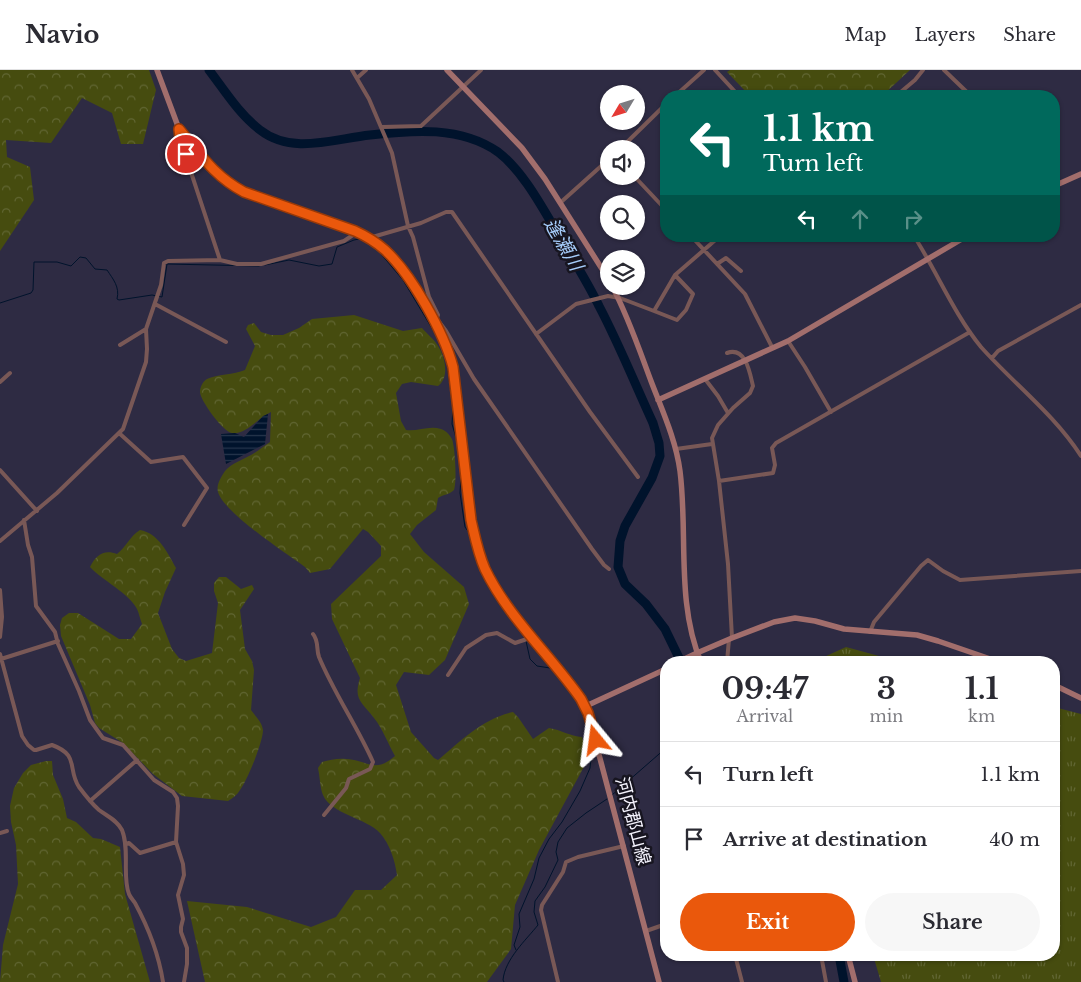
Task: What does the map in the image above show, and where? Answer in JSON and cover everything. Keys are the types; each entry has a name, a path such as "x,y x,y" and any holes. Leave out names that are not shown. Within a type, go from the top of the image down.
{"street":[{"name":"河内郡山線","path":"157,70 179,129 214,170 229,184 244,192 355,231 369,238 386,251 404,273 436,320 453,367 471,520 479,553 498,593 577,692 586,706 592,722 659,982"},
{"path":"352,70 370,99 390,147 408,226 429,297 438,315 436,320 446,331 474,379 592,549 609,570"},
{"path":"357,78 366,70"},
{"path":"447,70 522,148 600,266"},
{"path":"382,128 419,127 481,70"},
{"path":"682,90 704,70"},
{"path":"715,70 733,90"},
{"path":"903,90 923,70"},
{"path":"944,70 965,90"},
{"path":"629,140 660,110"},
{"path":"179,129 181,142 220,260"},
{"path":"560,203 600,167"},
{"path":"1060,183 1081,174"},
{"path":"642,185 660,204"},
{"path":"369,238 421,223 446,212 452,212 590,412 638,477"},
{"path":"0,541 37,511 119,433 126,424 146,362 146,329 161,285 164,264 166,262 220,260 237,264 261,264 344,241 355,231"},
{"path":"697,242 745,294 772,348"},
{"path":"654,311 675,275 713,242"},
{"path":"918,242 970,332 992,358 1053,420 1081,456"},
{"path":"658,400 788,341 957,242"},
{"path":"717,264 726,258 741,271"},
{"path":"536,334 576,304 608,296 618,297 677,320 686,310 694,294 675,275"},
{"path":"618,297 676,449 680,472 687,596 695,654"},
{"path":"155,304 226,342"},
{"path":"992,358 998,351 1081,305"},
{"path":"120,345 146,329"},
{"path":"719,480 773,473 775,465 772,448 774,446 970,332"},
{"path":"788,341 831,412"},
{"path":"727,353 734,352 745,360 752,389 714,431 712,444 719,480 728,564 731,639 728,656"},
{"path":"0,382 10,373"},
{"path":"704,379 718,396 728,414"},
{"path":"119,433 151,462 183,457 207,488 184,525"},
{"path":"676,449 712,444"},
{"path":"0,470 37,511"},
{"path":"24,520 35,584 35,602 53,628 94,726 103,738 123,745 154,780 173,792 177,798 176,842 184,869 178,895 183,919 181,932 187,948 184,982"},
{"path":"870,632 874,622 928,560 960,580 1081,571"},
{"path":"0,590 2,617 0,637"},
{"path":"691,656 774,622 795,618 844,629 917,635 982,656"},
{"path":"448,675 466,648 486,635 497,633 515,643 533,637"},
{"path":"313,634 316,638 318,655 373,762 370,768 349,780 346,788 324,815"},
{"path":"1,660 58,641"},
{"path":"0,654 21,732 25,740 34,750 52,744 64,751 72,760 76,783 90,801 118,824 121,829 125,844 128,893 135,903 153,946 163,982"},
{"path":"586,706 660,671"},
{"path":"1060,688 1081,698"},
{"path":"90,801 137,760"},
{"path":"0,833 6,831"},
{"path":"125,844 129,843 140,853 176,842"},
{"path":"558,982 541,910 542,905 563,872 566,862 578,857 624,846"},
{"path":"646,931 660,926"},
{"path":"737,961 742,982"},
{"path":"822,961 826,982"},
{"path":"850,961 855,982"}],"green space":[{"path":"0,70 149,70 156,90 143,144 121,144 112,113 82,98 51,143 6,140 7,157 30,167 34,200 0,251"},
{"path":"730,70 910,70 888,90 744,90 727,72"},
{"path":"354,315 403,331 422,328 438,346 443,356 445,367 444,378 438,386 411,382 402,384 396,393 401,421 406,430 437,428 447,433 453,441 454,490 438,498 436,510 417,525 410,534 424,552 464,587 469,604 445,660 429,675 404,672 396,685 411,732 438,760 482,725 513,712 533,739 549,728 582,737 586,750 586,763 539,850 515,905 511,949 487,982 205,982 187,901 247,907 311,927 336,917 355,890 381,890 397,875 392,853 380,833 366,823 333,807 327,801 322,792 318,768 322,762 340,759 376,765 382,764 395,756 380,727 358,696 360,678 332,619 331,604 381,556 381,546 363,529 330,569 310,573 305,567 231,511 218,492 218,484 228,468 270,442 271,412 247,429 232,433 223,427 213,415 200,392 202,384 207,379 245,370 255,346 246,329 248,325 254,323 261,332 271,335 283,335 299,328 312,319"},
{"path":"140,530 157,539 176,568 158,613 172,649 179,658 186,661 212,653 218,603 214,591 214,583 219,577 226,577 241,589 252,585 254,589 240,610 245,649 252,661 254,670 251,710 260,722 263,730 258,752 247,779 238,793 228,801 182,796 153,774 123,743 99,728 95,723 90,705 61,636 60,625 62,618 69,613 78,613 119,639 131,639 142,624 137,609 128,598 90,567 101,554 108,552 117,554 133,535"},
{"path":"846,647 879,656 826,656"},
{"path":"1060,709 1081,714 1081,982 881,982 875,961 1060,961"},
{"path":"52,761 53,775 63,799 67,818 76,822 93,838 101,839 120,847 125,894 150,982 0,982 3,945 18,884 16,845 10,806 14,788 23,773 31,765"}],"water":[{"path":"268,414 265,444 226,464 221,434 235,433 244,437 263,416"}],"waterway":[{"name":"逢瀬川","path":"209,70 245,117 272,138 299,144 327,142 386,133 420,131 453,134 484,144 498,152 516,169 539,201 590,288 653,423 659,443 660,456 652,478 625,526 620,541 618,567 625,584 646,604 665,629 678,656"},
{"path":"265,265 289,260 319,266 332,264 337,247 359,239 366,241 376,248 403,280 442,345 446,356 453,407 452,424 457,441 461,475 460,493 465,527 470,534 475,555 484,576 493,592 523,631 525,637"},
{"path":"0,303 31,293 33,290 34,262 57,262 71,266 80,257 86,258 95,269 107,270 115,283 118,291 117,299 119,300 152,295 162,297 167,264 259,266"},
{"path":"516,950 514,945 520,927 519,914 534,879 539,858 580,791 590,768 591,758 589,731 578,702 556,672 550,668 537,666 530,659 526,641"},
{"path":"612,795 660,753"},
{"path":"504,982 505,972 512,957 538,925 534,912 535,901 545,887 558,860 556,852 558,842 567,828 607,799"},
{"name":"逢瀬川","path":"840,961 844,982"}],"route":[{"path":"186,154 179,129 211,168 229,184 244,192 355,231 369,238 386,251 404,273 435,322 449,352 453,367 471,520 484,567 498,593 577,692 586,706 596,740"}]}
